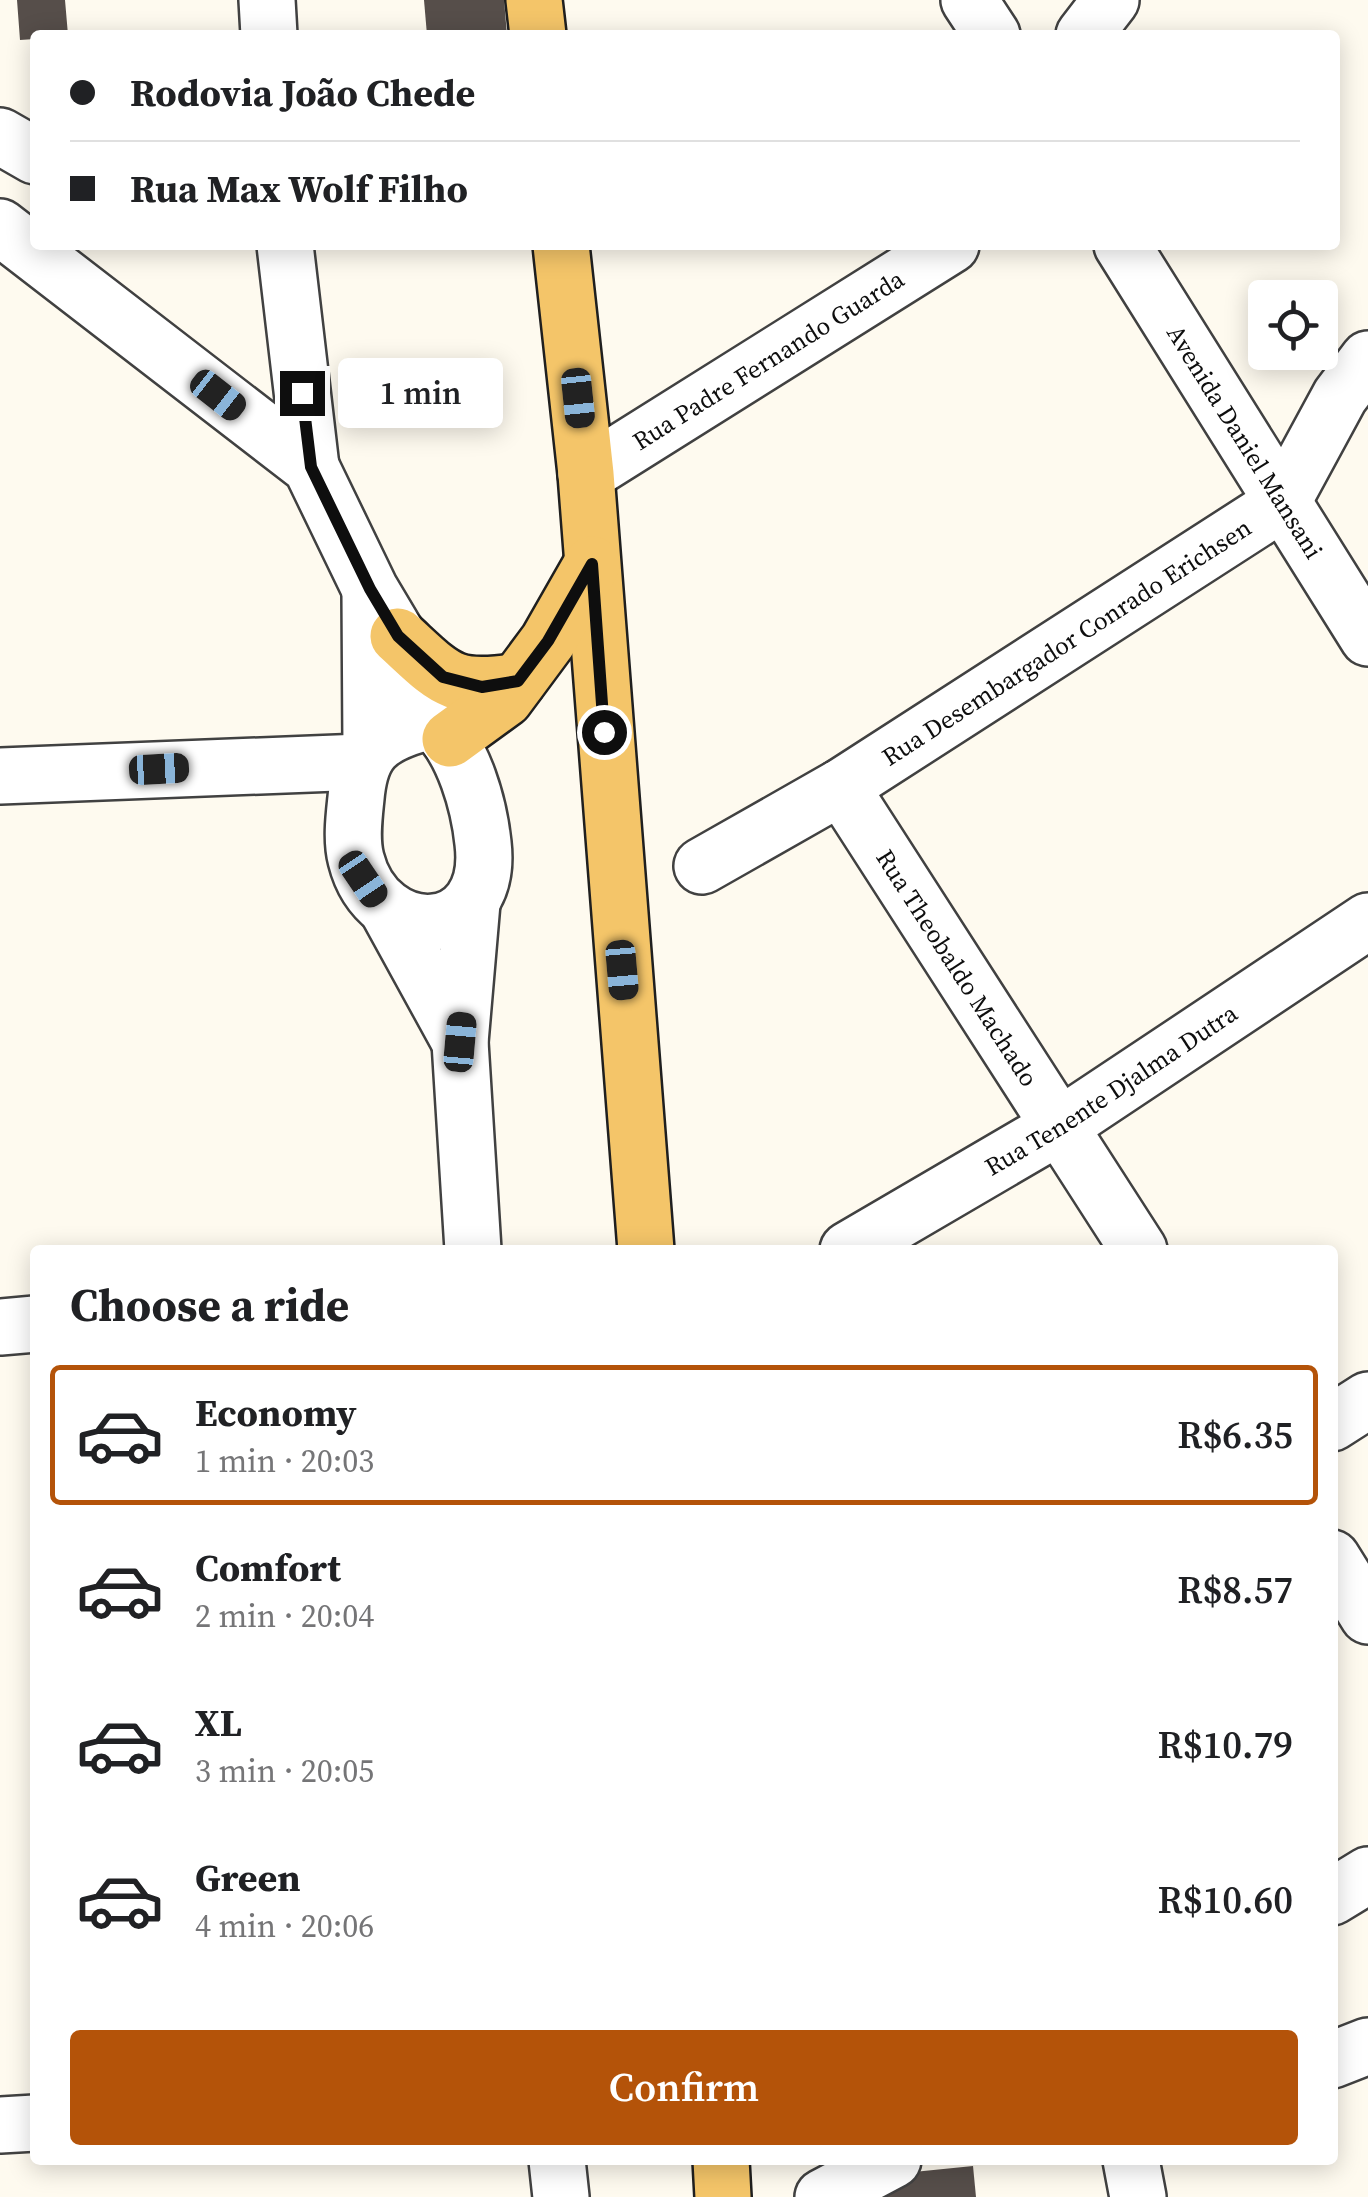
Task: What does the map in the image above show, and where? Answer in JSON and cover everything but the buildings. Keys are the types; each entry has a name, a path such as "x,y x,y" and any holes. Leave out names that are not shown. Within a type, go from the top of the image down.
{"main road":[{"path":"534,0 537,30"},
{"path":"562,250 586,474 646,1245"},
{"path":"443,732 494,710 548,641 592,564"},
{"path":"398,636 443,677 482,687 518,681"},
{"path":"721,2165 724,2197"}],"street":[{"path":"267,0 269,30"},
{"path":"969,0 989,30"},
{"path":"1088,30 1111,0"},
{"path":"0,136 30,153"},
{"path":"0,228 311,467"},
{"path":"286,250 311,467 468,782 482,832 484,851 472,903 460,1042 473,1245"},
{"name":"Rua Padre Fernando Guarda","path":"586,474 942,250"},
{"name":"Avenida Daniel Mansani","path":"1125,250 1368,638"},
{"name":"Rua Desembargador Conrado Erichsen","path":"702,866 841,787 1282,502 1340,396 1368,358"},
{"path":"370,589 367,755 356,794 356,858 363,879 388,909 460,1042"},
{"path":"0,776 367,755 403,729 443,732"},
{"name":"Rua Theobaldo Machado","path":"841,787 1136,1245"},
{"path":"388,909 416,924 438,924 457,916 472,903"},
{"name":"Rua Tenente Djalma Dutra","path":"857,1245 1060,1126 1368,920"},
{"path":"0,1326 30,1324"},
{"path":"1338,1419 1368,1400"},
{"path":"1338,1568 1368,1616"},
{"path":"1338,1893 1368,1876"},
{"path":"1338,2058 1368,2046"},
{"path":"0,2125 30,2123"},
{"path":"558,2165 562,2197"},
{"path":"838,2193 885,2165"},
{"path":"1132,2165 1138,2197"}],"route":[{"path":"302,393 311,467 370,589 398,636 443,677 482,687 518,681 548,641 592,564 604,732"}]}
